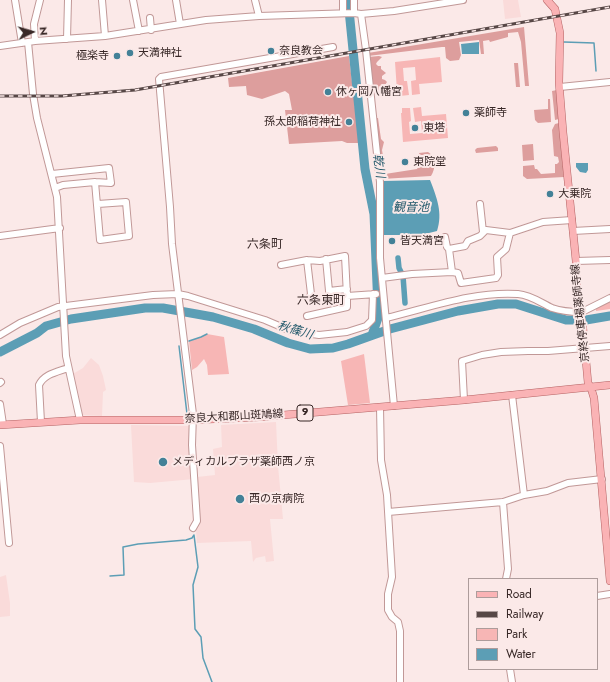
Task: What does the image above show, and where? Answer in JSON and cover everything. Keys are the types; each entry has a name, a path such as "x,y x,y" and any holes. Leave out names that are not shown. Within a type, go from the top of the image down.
{"main road":[{"name":"京終停車場薬師寺線","path":"548,0 555,9 560,33 559,72 566,167 576,260 577,296 583,328 588,383 594,398 610,581"},
{"name":"奈良大和郡山斑鳩線","path":"2,425 80,420 192,420 259,417 610,386"}],"street":[{"path":"15,0 28,42 37,118 58,197 64,334 68,368 80,420"},
{"path":"28,42 40,0"},
{"path":"68,0 68,39"},
{"path":"102,0 105,36"},
{"path":"133,0 139,31"},
{"path":"176,0 180,24"},
{"path":"255,0 259,16"},
{"path":"343,0 343,13"},
{"path":"354,0 354,13"},
{"path":"0,46 28,42 105,36 151,30 206,20 259,16 343,13 361,14 394,11 463,0"},
{"path":"361,14 380,182 380,258 394,406"},
{"path":"150,18 151,30"},
{"path":"193,528 197,521 192,445 192,420 182,321 172,244 159,79 161,77 333,47"},
{"path":"560,87 610,82"},
{"path":"52,174 109,168 111,183 95,182 63,185 55,188"},
{"path":"95,182 100,240 128,236 126,202 98,204"},
{"path":"480,204 483,232"},
{"path":"449,249 465,246 468,241 480,236 486,230 510,233 543,222 572,220"},
{"path":"0,236 60,228"},
{"path":"573,231 610,229"},
{"path":"382,278 412,274 452,272 458,273 461,283 496,278 498,275 497,257 506,249 510,233"},
{"path":"446,237 452,272"},
{"path":"281,265 308,260 320,261 344,256 347,307 306,316"},
{"path":"326,259 329,291 347,289"},
{"path":"308,260 311,294 309,298"},
{"path":"576,260 610,260"},
{"path":"347,296 383,293"},
{"path":"0,335 20,323 44,312 153,294 178,295 198,298 291,330 319,335 347,332 366,326 372,320 373,294"},
{"path":"386,318 471,297 519,294 530,297 553,308 580,313 610,298"},
{"path":"464,400 462,361 482,355 501,352 548,351 610,346"},
{"path":"40,422 39,385 41,380 45,376 68,368"},
{"path":"512,395 524,495"},
{"path":"0,404 2,425"},
{"path":"380,407 381,460 387,495 392,577 388,594 388,610 392,617 398,622 400,631 400,682"},
{"path":"0,446 9,543"},
{"path":"388,512 503,502 524,495 547,491 568,483 602,479"},
{"path":"503,502 508,569 506,578"},
{"path":"598,596 610,594"},
{"path":"510,670 512,682"}],"shaded area":[{"path":"503,0 518,0 521,17 505,19"},
{"path":"524,27 529,86 525,86 521,42 518,32 508,33 508,37 490,42 489,40 483,41 484,54 481,54 479,40 459,42 461,55 459,60 450,61 446,58 445,47 368,56 368,53"},
{"path":"349,56 359,143 347,143 342,141 289,144 285,110 292,110 289,94 285,91 262,99 247,95 246,86 229,87 228,78"},
{"path":"368,57 382,57 376,64 381,66 381,69 386,73 382,76 382,79 387,82 385,85 380,87 380,90 371,91"},
{"path":"514,63 518,63 520,87 516,87"},
{"path":"557,90 559,119 555,120 552,91"},
{"path":"548,99 550,99 551,122 538,123 535,120 534,110 548,109"},
{"path":"374,118 378,118 381,139 384,142 382,150 385,168 381,170"},
{"path":"559,123 564,177 527,179 523,176 523,166 534,165 535,169 537,169 541,174 555,173 555,164 559,162 558,157 554,156 552,130 555,124"},
{"path":"533,144 534,160 523,161 522,145"},
{"path":"496,146 498,151 476,153 475,150 477,148"},
{"path":"428,152 433,156 434,160 434,170 431,176 382,179 382,175 385,174 417,169 422,161 419,153"},
{"path":"91,358 99,365 106,390 103,392 102,416 80,415 71,375 83,368"},
{"name":"西の京病院","path":"276,422 283,519 270,519 274,561 266,562 265,556 256,558 253,562 251,541 197,543 196,530 199,522 199,510 197,477 215,475 213,449 222,447 221,425"},
{"name":"メディカルプラザ薬師西ノ京","path":"131,425 192,426 194,479 150,483 134,482"},
{"path":"6,575 10,603 10,616 0,617 0,577"}],"green space":[{"path":"440,57 442,82 419,84 420,94 412,95 411,81 416,80 415,67 403,68 404,81 407,81 409,95 400,96 400,90 397,91 395,62"},
{"path":"421,107 422,116 446,114 448,138 403,142 402,108 410,108 410,134 422,133 421,121 415,122 413,108"},
{"path":"610,300 610,309 596,311 596,307"},
{"path":"207,334 224,337 229,374 208,375 207,365 204,359 192,370 189,341"},
{"path":"364,354 370,403 348,405 341,361"}],"water":[{"path":"479,42 479,54 462,54 461,44"},
{"path":"576,163 588,163 588,170 586,173 580,172 576,167"},
{"name":"観音池","path":"430,180 437,199 439,212 439,224 437,231 421,235 382,235 383,181"}],"waterway":[{"name":"乾川","path":"348,0 365,169 374,214 378,318 372,335"},
{"path":"564,42 594,43 596,71"},
{"path":"398,258 399,268 403,276 405,303"},
{"name":"秋篠川","path":"0,352 37,333 46,326 71,319 145,308 163,308 213,317 254,329 288,343 310,349 333,348 390,329 458,311 498,304 516,304 566,320 586,320 610,316"},
{"path":"189,341 207,334"},
{"path":"179,346 187,414"},
{"path":"194,535 198,567 193,585 195,629 201,637 203,658 212,682"},
{"path":"110,576 124,575 123,547 138,544 186,540 192,538 194,535"}],"railway":[{"path":"0,96 62,96 135,90 610,7"}],"place":[{"name":"奈良教会","path":"271,51"},
{"name":"天満神社","path":"130,53"},
{"name":"極楽寺","path":"117,56"},
{"name":"休ヶ岡八幡宮","path":"328,92"},
{"name":"薬師寺","path":"466,113"},
{"name":"孫太郎稲荷神社","path":"349,122"},
{"name":"東塔","path":"415,128"},
{"name":"東院堂","path":"405,162"},
{"name":"大乗院","path":"550,194"},
{"name":"皆天満宮","path":"392,241"},
{"name":"メディカルプラザ薬師西ノ京","path":"163,462"},
{"name":"西の京病院","path":"240,499"}],"district":[{"name":"六条町","path":"265,245"},
{"name":"六条東町","path":"321,301"}]}
